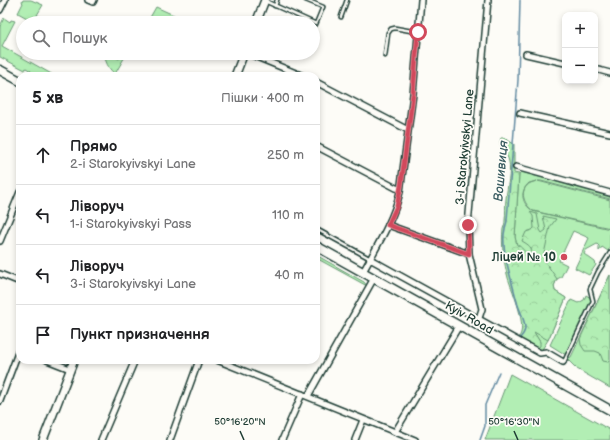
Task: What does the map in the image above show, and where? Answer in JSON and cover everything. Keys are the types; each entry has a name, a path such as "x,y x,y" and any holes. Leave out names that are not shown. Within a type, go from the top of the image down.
{"main road":[{"path":"259,16 265,1"},
{"path":"237,72 241,60"},
{"path":"0,70 16,79"},
{"name":"Kyiv Road","path":"320,248 610,410"},
{"path":"43,440 72,364"}],"street":[{"path":"0,10 5,0"},
{"path":"88,0 93,2 94,0"},
{"path":"363,272 397,206 413,94 421,0"},
{"name":"3-i Starokyivskyi Lane","path":"479,318 482,309 469,254 468,225 488,0"},
{"path":"526,54 562,62"},
{"path":"265,60 293,72"},
{"path":"598,70 610,73"},
{"path":"320,84 408,130"},
{"path":"520,113 610,133"},
{"path":"320,148 400,189"},
{"path":"516,167 610,193"},
{"path":"0,241 16,202"},
{"path":"388,225 469,254"},
{"path":"370,258 540,353 546,352 564,362"},
{"path":"0,274 16,280"},
{"path":"308,396 374,278"},
{"path":"395,432 459,326"},
{"path":"0,401 16,358"},
{"path":"57,364 70,369"},
{"path":"101,440 133,364"},
{"path":"170,440 198,364"},
{"path":"227,364 415,440"},
{"path":"282,440 302,394"},
{"path":"355,440 363,420"}],"lane":[{"path":"275,6 277,0"},
{"path":"306,0 323,7 319,16"},
{"path":"342,17 347,0"},
{"path":"265,1 298,16"},
{"path":"385,56 388,33 391,29 395,28 418,32"},
{"path":"320,231 370,258"},
{"path":"564,362 593,301 590,289 598,272 610,253"}],"green space":[{"path":"23,0 31,0 43,5 37,15 39,16 23,16 18,13 23,3"},
{"path":"156,7 176,16 151,16"},
{"path":"4,18 10,22 11,20 15,21 2,46 16,54 16,60 27,60 48,72 30,72 26,68 25,70 0,57 0,26"},
{"path":"106,60 123,60 116,72 113,72"},
{"path":"501,138 504,138 514,144 514,173 519,174 515,237 517,245 530,255 532,250 531,248 522,241 526,232 534,228 533,216 530,212 537,214 542,233 546,230 543,216 556,219 550,227 544,254 546,263 557,279 554,286 555,291 566,298 548,340 534,332 540,342 540,346 536,349 518,338 521,333 521,318 508,278 504,260 502,235 505,223 509,167 508,159 500,145"},
{"name":"Ліцей № 10","path":"521,172 610,197 610,199 538,181 610,200 610,228 533,211 610,229 610,248 608,251 602,247 599,251 599,246 597,244 586,250 584,254 595,262 596,265 589,275 575,268 589,238 573,231 559,261 567,265 561,277 557,279 554,286 555,291 566,298 548,340 541,351 536,349 540,342 533,332 515,237 519,174","holes":["523,194 526,203 533,211 524,201"]},
{"path":"320,257 364,282 367,286 320,260"},
{"path":"610,275 610,388 577,369 568,360 568,358 571,357"},
{"path":"610,275 610,361 608,362 603,361 600,353 595,351 585,351 581,345 580,339"},
{"path":"586,295 591,298 591,302 566,355 550,345 571,300 578,303 584,300"},
{"path":"510,374 610,430 610,440 485,440"}],"waterway":[{"name":"Вошивиця","path":"519,339 522,336 525,325 517,302 505,254 504,238 507,221 518,80 520,0"},
{"name":"Вошивиця","path":"480,440 485,426 485,405 499,372"}],"place":[{"name":"Ліцей № 10","path":"564,257"}],"route":[{"path":"418,32 406,155 397,206 388,225 469,254 468,225"}]}
